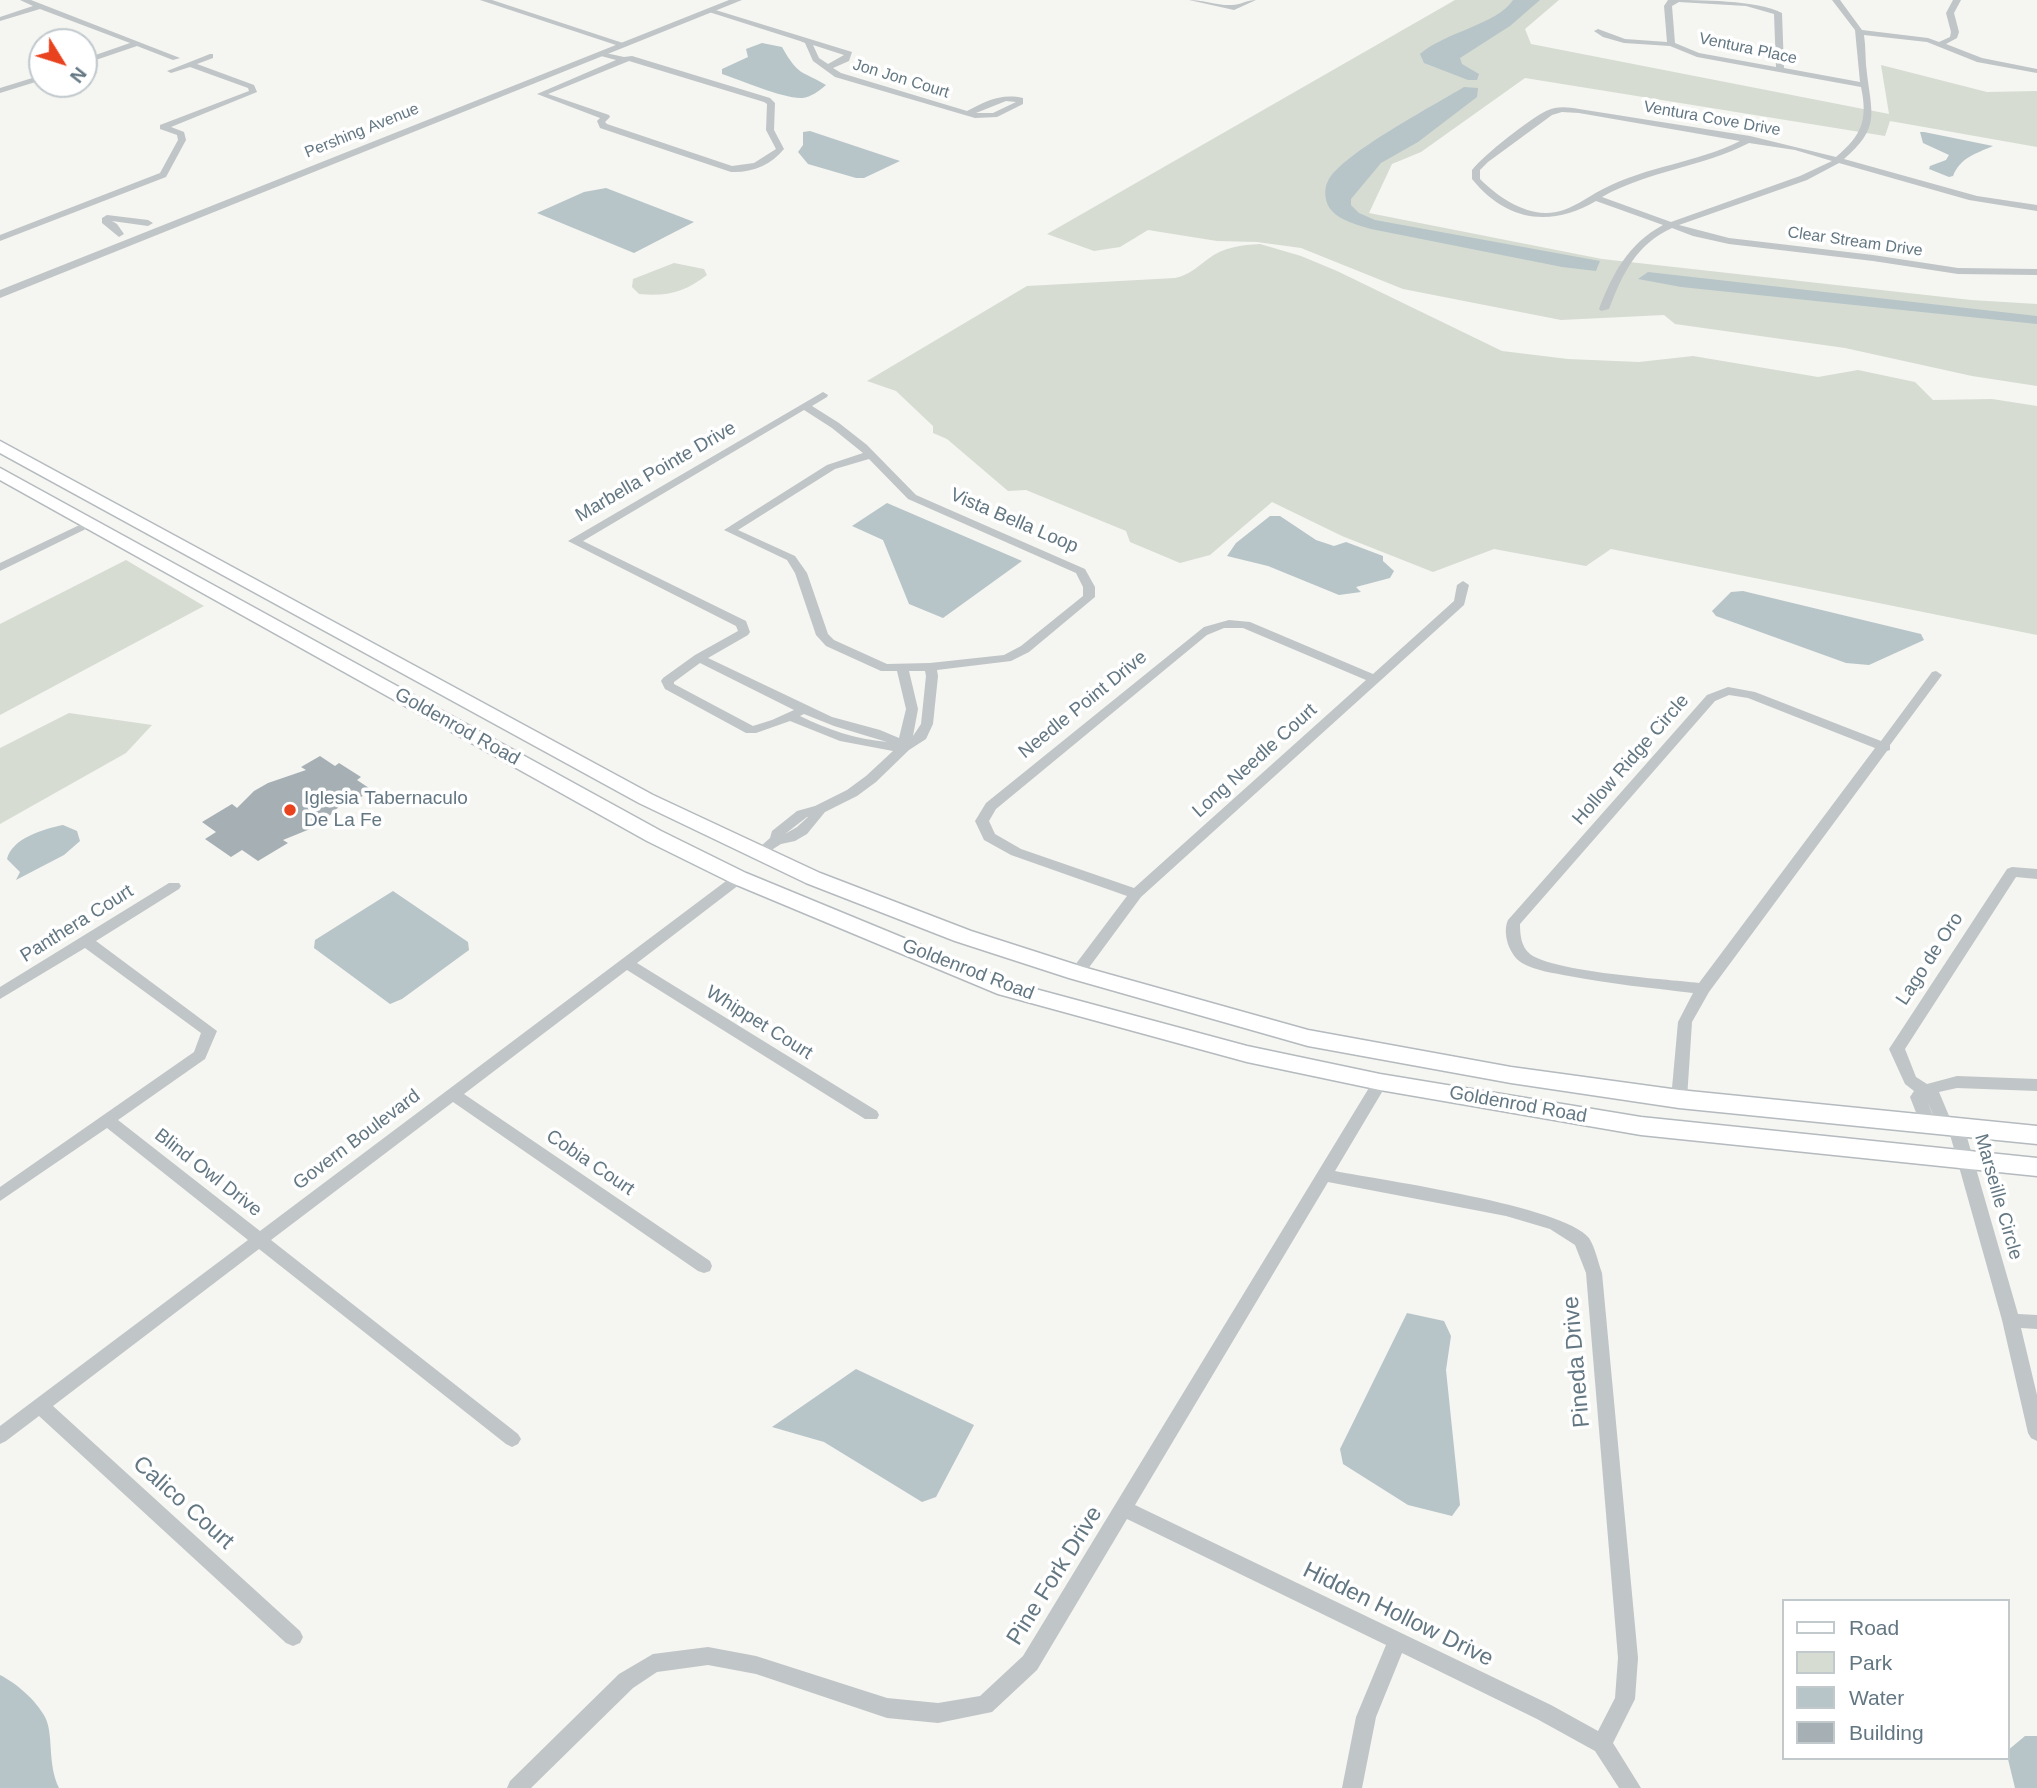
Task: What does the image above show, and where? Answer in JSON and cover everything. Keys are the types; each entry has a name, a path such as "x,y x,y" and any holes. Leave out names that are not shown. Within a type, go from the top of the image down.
{"main road":[{"name":"Goldenrod Road","path":"0,446 646,799 759,855 952,932 1077,973 1308,1038 1511,1075 1679,1099 2037,1135"},
{"path":"0,462 65,498 91,496"},
{"name":"Goldenrod Road","path":"0,473 682,850 739,878 1006,989 1247,1054 1380,1082 1641,1126 2037,1167"},
{"path":"90,523 125,524 246,590 273,596"},
{"path":"229,600 259,604 357,658 381,655"},
{"path":"373,681 385,677 403,677 528,747 567,757"},
{"path":"682,850 724,855 759,855"},
{"path":"739,878 754,875 813,878"}],"street":[{"path":"24,0 176,58"},
{"path":"484,0 625,45"},
{"name":"Pershing Avenue","path":"0,281 611,41 712,5 737,0"},
{"path":"1193,0 1234,8 1252,0"},
{"path":"1604,309 1621,266 1640,243 1670,224 1717,206 1782,188 1839,159 1860,139 1868,119 1860,32 1836,0"},
{"path":"1942,43 1953,38 1955,32 1950,13 1957,0"},
{"path":"1671,2 1753,4 1775,9 1778,13 1780,70"},
{"name":"Ventura Place","path":"1671,2 1668,6 1671,44 1698,55 1864,85"},
{"name":"Pershing Avenue","path":"0,294 604,54 712,5"},
{"name":"Jon Jon Court","path":"712,5 849,54 846,59 827,68"},
{"path":"0,19 40,6"},
{"path":"1598,31 1610,38 1671,44"},
{"path":"1860,32 1909,36 1942,43 1980,60 2037,71"},
{"name":"Jon Jon Court","path":"799,37 808,42 816,59 838,75 968,114 983,118 993,117 1019,104 1020,100 999,98 968,114"},
{"path":"98,57 138,43"},
{"path":"604,54 624,60 629,58 771,103 770,130 780,149 773,158 743,170 731,169 603,126 601,121 606,117 541,94 624,60"},
{"path":"171,71 210,57"},
{"path":"0,238 163,175 182,140 181,134 163,127 253,92 251,87 190,64"},
{"path":"0,91 28,81"},
{"name":"Ventura Cove Drive","path":"1594,197 1555,215 1527,211 1500,201 1485,191 1476,179 1476,170 1485,160 1549,113 1561,109 1749,139 1839,159 1853,169 1883,179 2037,208"},
{"path":"1594,197 1640,177 1700,162 1749,139"},
{"name":"Clear Stream Drive","path":"1594,197 1670,224 1730,241 1873,258 1934,269 2037,272"},
{"path":"81,207 107,218 148,223"},
{"path":"107,218 107,223 114,226 119,234"},
{"name":"Marbella Pointe Drive","path":"789,716 751,730 669,685 667,681 699,658 744,632 742,624 574,541 823,395"},
{"name":"Vista Bella Loop","path":"806,407 835,423 869,455 912,497 1081,571 1089,587 1089,597 1025,649 1007,658 930,667 885,668 830,643 822,635 801,573 791,558 730,530 831,467 869,455"},
{"path":"0,568 90,523"},
{"name":"Long Needle Court","path":"1077,973 1136,894 1460,602 1463,584"},
{"name":"Needle Point Drive","path":"1136,894 1016,852 989,836 982,821 990,806 1193,640 1216,625 1246,625 1374,679"},
{"path":"699,658 803,709 851,727 887,735 904,747"},
{"path":"759,855 777,840 789,840 814,820 820,809 872,779 904,747 917,741 927,724 932,676 930,667"},
{"path":"902,668 912,709 904,747"},
{"path":"1679,1099 1685,1022 1703,989 1936,675"},
{"name":"Hollow Ridge Circle","path":"1703,989 1551,968 1525,958 1513,941 1513,923 1711,698 1727,691 1751,695 1885,747"},
{"path":"789,716 803,709"},
{"path":"789,716 841,738 877,747 904,747"},
{"path":"841,738 851,727"},
{"name":"Lago de Oro","path":"1943,1126 1918,1097 1923,1091 1910,1080 1897,1049 2012,872 2037,874"},
{"name":"Govern Boulevard","path":"0,1436 739,878"},
{"name":"Panthera Court","path":"0,994 174,886"},
{"path":"0,1195 200,1055 209,1031 86,941"},
{"name":"Whippet Court","path":"626,963 871,1115"},
{"name":"Pine Fork Drive","path":"517,1788 626,1681 653,1663 708,1656 756,1665 887,1708 938,1713 985,1705 1030,1663 1380,1082"},
{"path":"1923,1091 1957,1082 2037,1085"},
{"name":"Cobia Court","path":"453,1094 704,1266"},
{"name":"Blind Owl Drive","path":"107,1120 512,1439"},
{"name":"Marseille Circle","path":"1943,1126 1965,1160 2011,1320 2037,1433"},
{"name":"Pineda Drive","path":"1323,1175 1506,1210 1555,1224 1582,1241 1594,1273 1628,1658 1625,1699 1602,1744"},
{"path":"2011,1320 2037,1322"},
{"name":"Calico Court","path":"40,1406 292,1637"},
{"name":"Hidden Hollow Drive","path":"1125,1509 1544,1712 1602,1744 1631,1788"},
{"path":"1352,1788 1366,1717 1398,1642"}],"green space":[{"path":"1455,0 1559,0 1525,29 1531,44 1889,114 1881,65 1987,92 2037,91 2037,147 1890,121 1885,136 1525,78 1421,152 1392,164 1369,213 1602,259 1971,300 2037,304 2037,386 1972,376 1845,348 1675,324 1664,315 1561,320 1403,289 1301,248 1257,242 1217,241 1148,230 1120,247 1094,251 1047,234"},
{"path":"1260,244 1301,256 1337,271 1502,351 1568,359 1639,362 1693,356 1818,377 1858,370 1915,382 1933,400 1992,399 2037,406 2037,635 1611,549 1586,566 1494,549 1433,572 1342,536 1272,502 1210,555 1180,563 1130,542 1126,531 1026,490 1008,491 947,439 933,433 933,426 896,391 867,381 1027,286 1175,278 1226,249"},
{"path":"674,263 704,269 707,275 691,286 667,294 639,294 632,287 633,279"},
{"path":"126,560 204,606 0,715 0,624"},
{"path":"69,713 152,725 126,753 0,824 0,748"}],"water":[{"path":"1513,0 1540,0 1510,26 1460,58 1462,64 1479,74 1477,80 1468,80 1424,63 1420,54 1431,46 1484,22 1506,8"},
{"path":"762,43 782,47 797,68 826,85 809,96 794,98 722,74 722,69 748,57 746,49"},
{"path":"1464,87 1478,88 1477,97 1418,142 1381,163 1351,199 1351,205 1359,213 1375,220 1600,261 1596,271 1562,267 1371,229 1345,220 1330,208 1325,193 1328,181 1336,170 1369,144"},
{"path":"810,131 900,161 864,178 808,164 798,152 803,145 803,132"},
{"path":"1920,132 1993,146 1964,160 1953,176 1949,177 1929,169 1930,166 1946,160 1949,155 1923,143"},
{"path":"606,188 694,222 634,253 537,213 584,192"},
{"path":"1648,272 2037,316 2037,324 1681,287 1638,279"},
{"path":"887,503 1022,561 943,618 909,604 883,540 852,526"},
{"path":"1270,516 1280,516 1316,540 1334,546 1346,542 1383,556 1383,561 1394,571 1390,578 1356,587 1361,592 1339,595 1268,566 1227,556 1236,543"},
{"path":"1743,591 1921,634 1924,640 1869,665 1846,663 1716,616 1712,611 1731,592"},
{"path":"63,825 77,831 80,841 64,855 16,880 20,872 7,859 15,845 38,832"},
{"path":"393,891 468,942 469,950 402,999 390,1004 314,948 315,940"},
{"path":"1407,1313 1444,1321 1451,1336 1446,1370 1460,1505 1452,1516 1408,1505 1343,1464 1340,1449"},
{"path":"856,1369 974,1425 936,1497 922,1502 824,1442 772,1427"},
{"path":"0,1675 25,1693 45,1717 53,1769 59,1788 0,1788"},
{"path":"2025,1736 2037,1736 2037,1788 2015,1788 2008,1760 2009,1749"}],"building":[{"name":"Iglesia Tabernaculo De La Fe","path":"320,756 335,766 339,763 361,777 357,780 372,790 353,802 348,798 325,820 283,840 288,843 258,861 242,850 231,857 205,839 216,832 202,822 232,804 237,808 254,791 268,783 306,770 301,767"}],"place":[{"name":"Iglesia Tabernaculo De La Fe","path":"290,810"}]}
